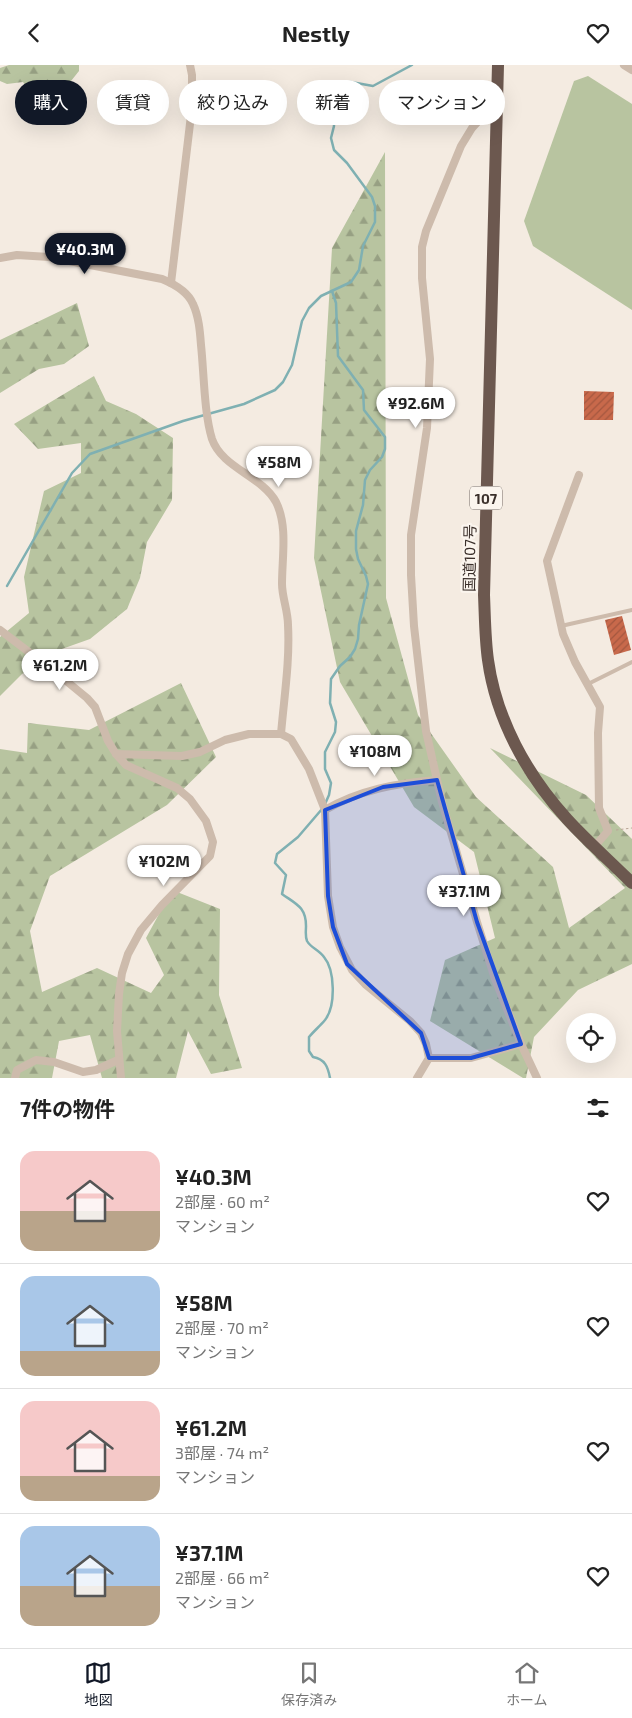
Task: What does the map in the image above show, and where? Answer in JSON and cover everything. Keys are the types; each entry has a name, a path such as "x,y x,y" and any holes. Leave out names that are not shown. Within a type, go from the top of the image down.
{"highway":[{"name":"国道107号","path":"498,65 498,80"},
{"name":"国道107号","path":"497,125 484,595 488,661 502,713 524,761 551,801 632,883"}],"street":[{"path":"172,283 192,107 192,75 190,65"},
{"path":"624,65 632,70"},
{"path":"474,125 461,146 426,231 422,247 422,278 430,359 427,428 411,535 414,626 426,731 437,780 495,979 537,1078"},
{"path":"0,258 17,255 49,257 162,279 183,291 193,303 198,318 208,419 212,439 216,448 264,488 274,499 283,522 282,586 288,616 288,650 281,734"},
{"path":"579,475 547,561 562,635 600,707 598,733 599,808 608,831 594,846"},
{"path":"0,630 87,698 95,707 108,741 126,765 177,788 190,799 206,821 213,842 210,856 162,905 141,930 128,954 122,973 119,995 117,1031 121,1078"},
{"path":"116,754 182,756 200,752 225,740 249,734 281,734 291,739 308,769 325,810 328,896 340,947 352,970 366,985 410,1021 421,1033 429,1058 417,1078"},
{"path":"325,810 354,795 383,787 437,780"},
{"path":"429,1058 471,1058 521,1043"},
{"path":"15,1078 17,1070 36,1060 54,1062 83,1072 96,1070 118,1060"}],"lane":[{"path":"561,626 632,610"},
{"path":"588,685 632,662"}],"path":[{"path":"608,831 632,828"}],"highlighted area":[{"path":"437,780 477,922 521,1044 471,1058 429,1058 421,1033 347,964 333,927 328,896 325,810 383,787"}],"green space":[{"path":"9,65 79,65 79,71 72,80 15,80 15,83 7,84 0,81 0,68"},
{"path":"588,76 632,104 632,310 533,246 524,221 574,81"},
{"path":"385,152 386,598 418,715 476,797 553,867 569,928 625,888 490,748 586,795 632,839 632,964 578,990 534,1037 526,1078 523,1078 430,1021 445,960 495,938 474,852 414,807 340,682 314,558 332,248"},
{"path":"77,303 89,346 64,364 39,369 0,393 0,340"},
{"path":"94,376 106,401 136,414 173,438 172,500 147,542 140,578 127,609 90,639 59,650 22,674 0,696 0,637 29,613 24,577 44,491 81,473 81,443 38,449 14,424"},
{"path":"181,683 216,757 167,805 50,876 30,931 42,992 97,968 151,993 164,975 146,938 172,890 220,909 219,995 242,1068 211,1074 188,1031 176,1078 102,1078 90,1035 59,1041 52,1078 0,1078 0,749 27,753 28,723 89,730"}],"building":[{"path":"584,391 614,392 613,420 584,420"},
{"path":"622,616 631,650 614,655 605,620"}],"waterway":[{"path":"7,586 72,473 90,454 183,421 244,404 275,390 283,382 292,365 302,321 309,308 321,296 351,282 359,270 363,246 375,222 375,206 372,197 347,163 334,150 331,138 334,126 332,90 342,83 351,82 373,86 412,65"},
{"path":"325,804 331,783 325,769 325,752 335,732 336,722 330,703 331,679 355,649 368,584 358,559 356,531 363,505 365,480 370,470 382,457 385,449 385,437 364,410 363,390 338,356 336,303 332,291"},
{"path":"322,809 298,837 277,854 275,863 286,875 282,894 302,910 306,920 307,941 324,957 330,970 333,988 329,1014 309,1037 309,1051 313,1057 325,1064 330,1078"}]}
